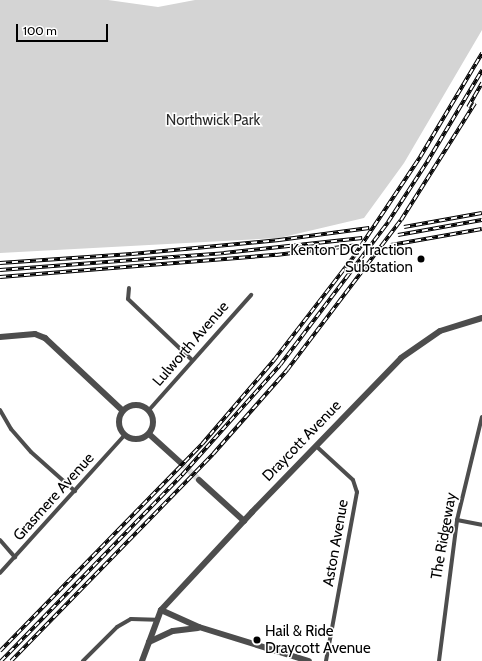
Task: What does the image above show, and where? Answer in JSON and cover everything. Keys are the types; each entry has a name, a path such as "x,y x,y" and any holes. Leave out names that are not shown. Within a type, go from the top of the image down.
{"street":[{"path":"129,288 128,299 192,360"},
{"name":"Lulworth Avenue","path":"149,410 251,295"},
{"name":"Draycott Avenue","path":"142,661 161,610 244,521 401,358 440,331 482,318"},
{"path":"0,336 34,334 45,338 122,410"},
{"path":"133,405 149,410 153,420 149,434 138,440 124,436 118,425 122,410 133,405"},
{"path":"0,410 11,428 31,452 75,491"},
{"name":"The Ridgeway","path":"439,661 457,520 482,417"},
{"path":"149,434 181,463"},
{"name":"Grasmere Avenue","path":"0,573 124,436"},
{"name":"Aston Avenue","path":"316,446 353,480 357,492 326,661"},
{"path":"199,480 244,521"},
{"path":"457,520 482,525"},
{"path":"0,540 15,557"},
{"path":"161,610 199,627 309,661"},
{"path":"83,661 117,627 131,619 156,620"},
{"path":"149,642 173,631 199,627"}],"green space":[{"name":"Northwick Park","path":"0,0 108,0 158,7 195,0 482,0 482,30 404,163 364,218 279,238 0,253"}],"tunnel":[{"path":"181,463 199,480"}],"railway":[{"path":"0,651 202,444 274,360 354,256 420,157 482,53"},
{"path":"1,661 182,475 280,365 388,222 427,162 482,70"},
{"path":"468,107 482,83"},
{"path":"11,661 213,454 287,370 401,220 475,103"},
{"path":"404,227 482,213"},
{"path":"398,235 482,220"},
{"path":"0,263 132,254 279,240 369,228"},
{"path":"391,245 482,229"},
{"path":"0,270 224,253 362,238"},
{"path":"0,277 276,255 358,245"}],"place":[{"name":"Kenton DC Traction Substation","path":"421,259"},
{"name":"Hail & Ride Draycott Avenue","path":"257,640"}]}
